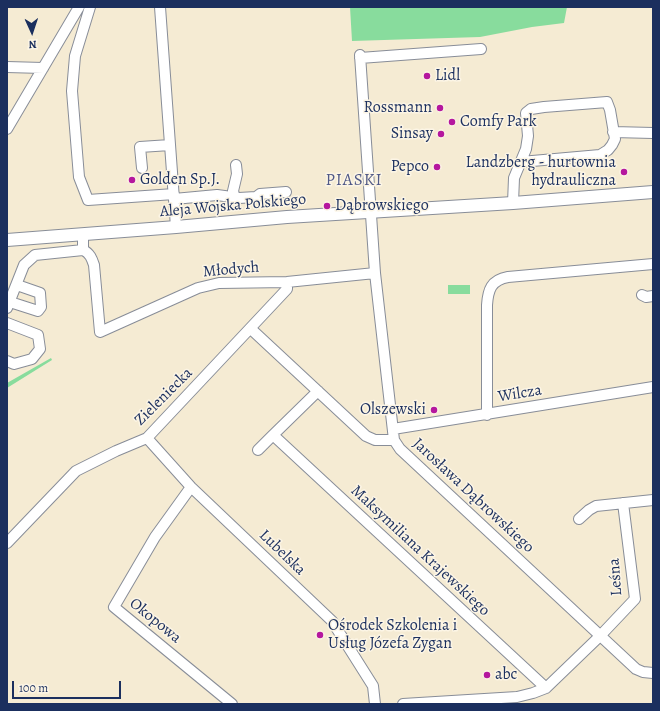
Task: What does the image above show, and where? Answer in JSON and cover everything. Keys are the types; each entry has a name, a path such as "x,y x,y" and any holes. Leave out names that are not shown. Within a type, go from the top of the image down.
{"main road":[{"name":"Aleja Wojska Polskiego","path":"7,240 287,217 513,203 653,192"}],"street":[{"path":"7,129 79,7"},
{"path":"90,7 75,56 72,91 79,177 88,200 217,195 235,198 256,197 260,194 286,192"},
{"path":"160,7 176,227"},
{"path":"393,434 375,273 360,56 481,49"},
{"path":"7,67 43,68"},
{"path":"513,203 514,178 526,149 528,136 526,114 531,109 544,107 607,102 610,110 615,139 608,150 600,155 521,162"},
{"path":"613,132 653,133"},
{"path":"142,168 140,147 170,145"},
{"path":"235,198 233,192 237,174 236,165"},
{"path":"17,285 40,294 41,307 38,311 8,305 24,265 35,255 83,250 82,234"},
{"name":"Młodych","path":"83,250 87,252 92,259 94,266 100,332 198,288 219,283 287,282 375,273"},
{"path":"487,414 487,305 488,292 492,284 498,280 508,277 653,264"},
{"name":"Zieleniecka","path":"7,543 76,471 116,451 147,438 287,289 287,282"},
{"path":"642,295 646,297 653,296"},
{"path":"7,323 38,335 40,349 32,359 14,364 7,361"},
{"name":"Wilcza","path":"251,329 366,436 375,440 393,434 487,414 653,387"},
{"path":"258,450 318,391"},
{"name":"Jarosława Dąbrowskiego","path":"393,434 400,449 600,636 636,669 643,672 653,673"},
{"name":"Maksymiliana Krajewskiego","path":"273,435 546,688"},
{"name":"Lubelska","path":"147,438 192,488 332,621 373,686 375,704"},
{"name":"Okopowa","path":"192,488 155,537 114,607 232,704"},
{"path":"579,520 592,508 601,505 653,500"},
{"name":"Leśna","path":"600,636 635,600 623,503"},
{"path":"403,704 517,697 533,693 546,688 600,636"}],"green space":[{"path":"350,7 567,7 564,23 532,27 480,37 352,41"},
{"path":"448,285 470,285 470,294 448,294"},
{"path":"51,358 52,360 7,388 7,383"}],"place":[{"name":"Lidl","path":"427,76"},
{"name":"Rossmann","path":"440,108"},
{"name":"Comfy Park","path":"452,122"},
{"name":"Sinsay","path":"441,134"},
{"name":"Pepco","path":"437,167"},
{"name":"Landzberg - hurtownia hydrauliczna","path":"624,172"},
{"name":"Golden Sp.J.","path":"132,180"},
{"name":"Dąbrowskiego","path":"327,206"},
{"name":"Olszewski","path":"434,410"},
{"name":"Ośrodek Szkolenia i Usług Józefa Zygan","path":"320,635"},
{"name":"abc","path":"487,675"}],"district":[{"name":"PIASKI","path":"354,181"}]}
